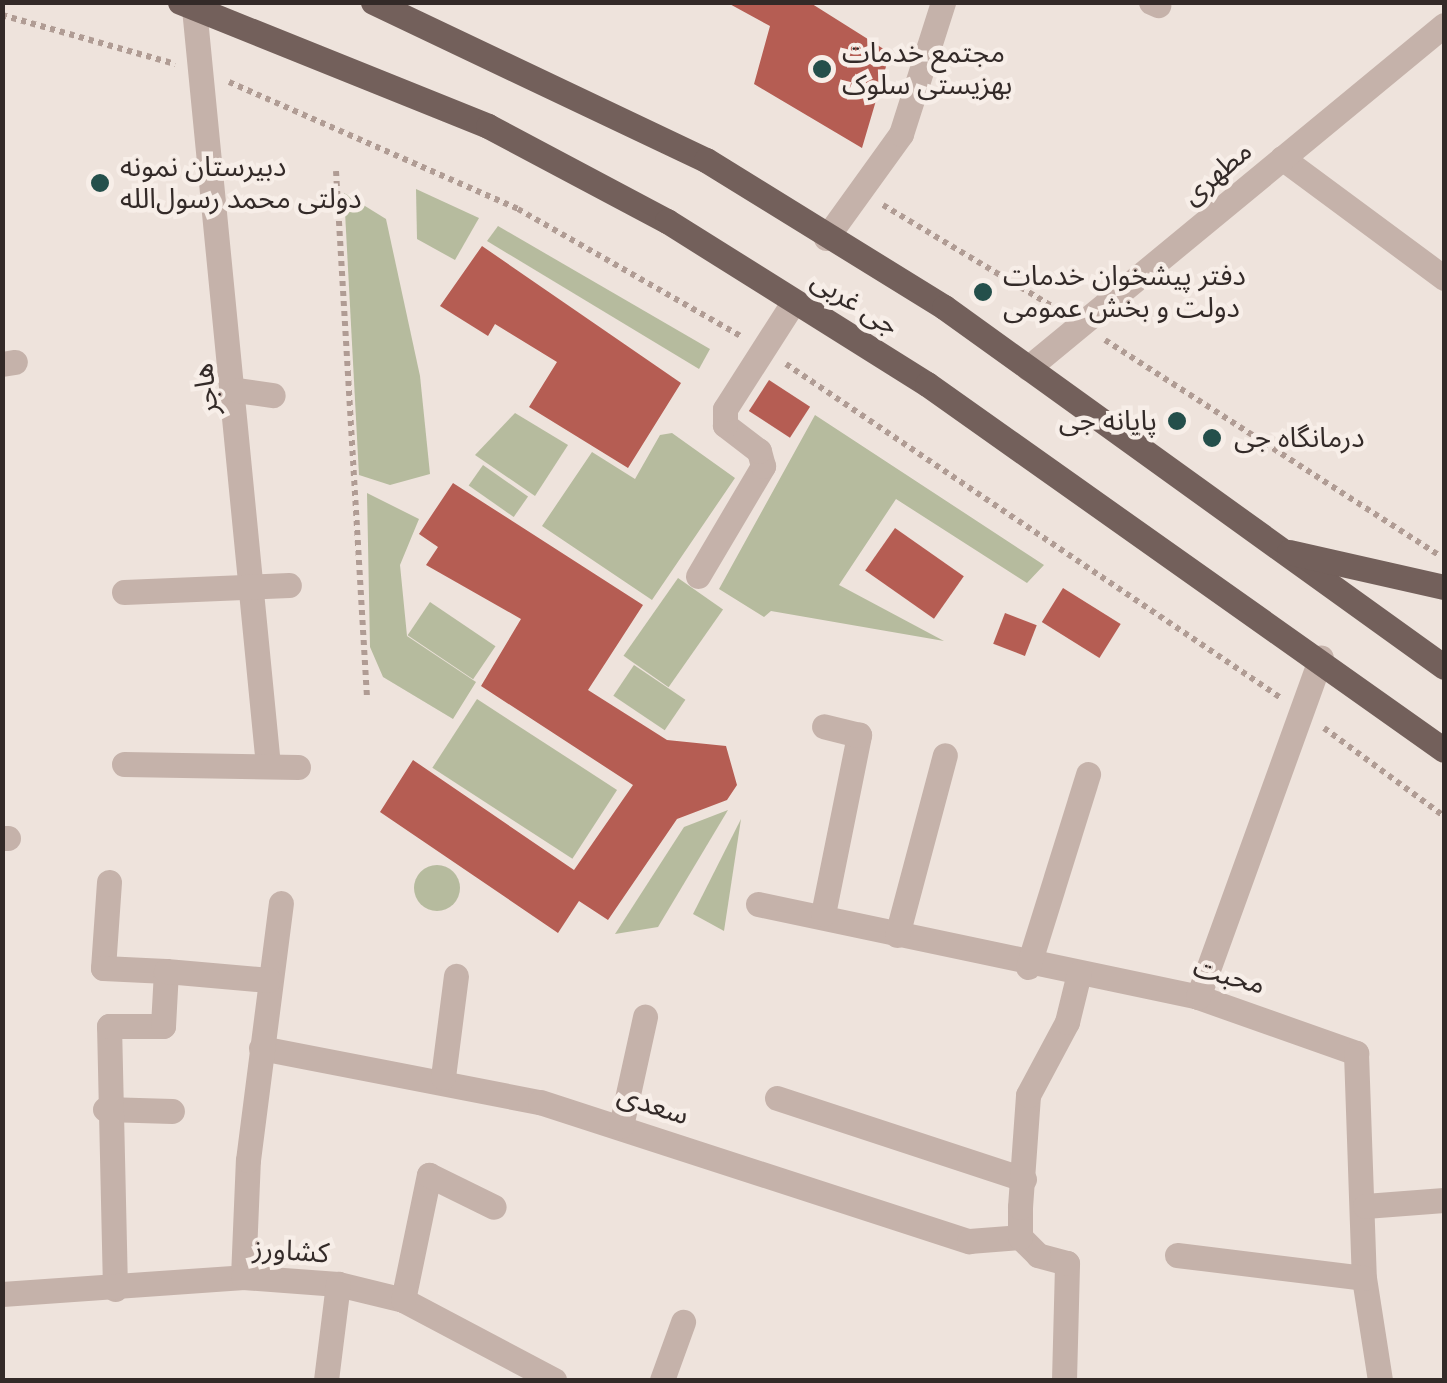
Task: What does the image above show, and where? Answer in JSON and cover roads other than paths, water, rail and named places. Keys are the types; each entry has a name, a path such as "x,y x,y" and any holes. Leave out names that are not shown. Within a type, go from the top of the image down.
{"main road":[{"name":"جی غربی","path":"373,2 706,160 1028,368 1444,666"},
{"name":"جی غربی","path":"187,5 488,126 794,301 1322,658 1444,750"},
{"path":"1279,550 1444,588"}],"street":[{"path":"827,237 901,134 943,2"},
{"name":"هاجر","path":"187,5 236,390 268,765"},
{"name":"مطهری","path":"1028,368 1444,25"},
{"path":"1282,158 1444,278"},
{"path":"698,576 763,466 759,450 725,426 725,409 794,301"},
{"path":"236,390 273,395"},
{"path":"124,592 289,586"},
{"path":"1198,996 1322,658"},
{"path":"824,726 858,735 824,914"},
{"path":"897,935 945,755"},
{"path":"124,764 298,767"},
{"path":"1028,967 1088,774"},
{"path":"109,882 103,968 270,980"},
{"path":"243,1277 261,1048 281,902"},
{"name":"محبت","path":"758,904 824,914 1028,967 1198,996 1356,1053 1365,1206 1364,1278 1380,1380"},
{"path":"116,1289 105,1109 109,1026 164,1026 166,971"},
{"path":"1064,1380 1068,1263 1020,1237 1028,1095 1068,1022 1079,973"},
{"path":"443,1077 456,976"},
{"path":"621,1126 645,1016"},
{"name":"سعدی","path":"261,1048 443,1077 621,1126 969,1241 1020,1237"},
{"path":"778,1098 1024,1179"},
{"path":"105,1109 172,1111"},
{"path":"402,1300 429,1176 494,1207"},
{"path":"1365,1206 1444,1200"},
{"path":"1177,1255 1364,1278"},
{"name":"کشاورز","path":"2,1294 116,1289 243,1277 338,1284 402,1300 554,1380"},
{"path":"326,1380 338,1284"},
{"path":"662,1380 683,1322"}],"place":[{"name":"مجتمع خدمات بهزیستی سلوک","path":"822,69"},
{"name":"دبیرستان نمونه دولتی محمد رسول‌الله","path":"100,183"},
{"name":"دفتر پیشخوان خدمات دولت و بخش عمومی","path":"983,292"},
{"name":"پایانه جی","path":"1177,421"},
{"name":"درمانگاه جی","path":"1212,438"}]}
